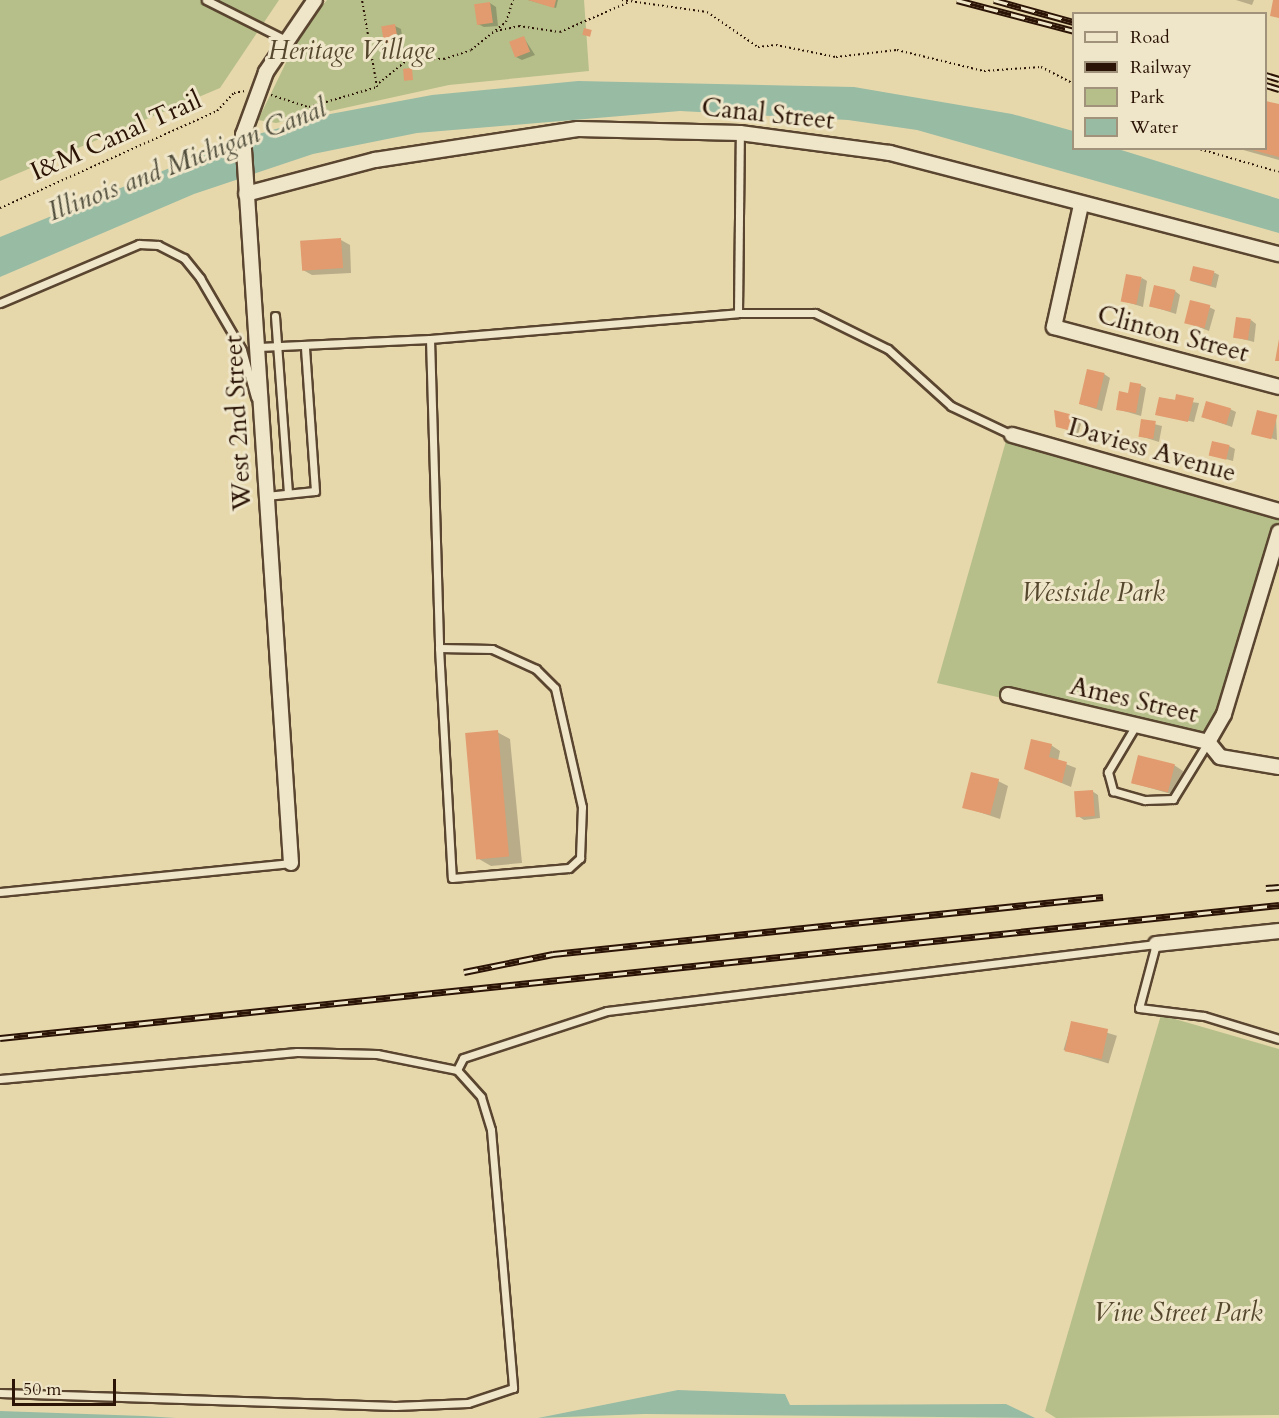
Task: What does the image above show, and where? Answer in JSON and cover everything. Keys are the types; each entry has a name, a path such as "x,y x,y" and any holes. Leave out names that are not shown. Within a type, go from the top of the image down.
{"street":[{"name":"West 2nd Street","path":"291,863 261,425 259,346 243,135 257,92 284,39 315,0"},
{"name":"Canal Street","path":"246,194 375,160 557,132 740,133 890,153 1081,205 1279,254"},
{"name":"Clinton Street","path":"1081,205 1054,327 1279,387"},
{"name":"Daviess Avenue","path":"1012,435 1279,511"},
{"path":"1208,742 1224,714 1279,532"},
{"name":"Ames Street","path":"1008,695 1208,742 1220,757 1279,766"},
{"path":"1156,944 1279,931"}],"lane":[{"path":"206,0 284,39"},
{"path":"738,313 740,133"},
{"path":"0,303 140,244 158,245 189,264 242,350 261,425"},
{"path":"259,346 306,347 430,339 738,313 815,313 852,327 917,371 951,406 1012,435"},
{"path":"275,316 288,494"},
{"path":"430,339 440,648 452,878 569,867 580,858 582,807 555,688 536,669 492,649 440,648"},
{"path":"266,496 315,491 306,347"},
{"path":"1136,724 1108,772 1113,790 1145,800 1173,799 1208,742"},
{"path":"0,892 291,863"},
{"path":"457,1070 463,1058 607,1011 1156,944 1139,1008 1204,1016 1279,1039"},
{"path":"0,1079 297,1052 378,1054 457,1070 481,1097 491,1130 513,1388 468,1403 394,1407 0,1393"}],"path":[{"path":"362,0 378,83"},
{"path":"273,96 309,107 373,91 378,83 407,60 456,57 495,31 510,16 513,0"},
{"path":"622,0 707,12 758,47 776,45 836,57 897,50 984,71 1041,68 1072,83"},
{"path":"495,31 519,26 560,32 629,2"},
{"name":"I&M Canal Trail","path":"0,208 217,111 241,91"},
{"path":"1203,150 1279,172"}],"green space":[{"path":"0,0 279,0 220,88 0,181"},
{"name":"Heritage Village","path":"327,0 584,0 589,71 449,85 276,123 258,120 300,34"},
{"name":"Westside Park","path":"1006,441 1279,518 1279,556 1217,748 937,683"},
{"name":"Vine Street Park","path":"1161,1015 1279,1049 1279,1415 1056,1418 1045,1411"}],"water":[{"name":"Illinois and Michigan Canal","path":"578,81 854,87 1012,114 1072,131 1072,150 1121,150 1279,199 1279,233 917,130 848,120 680,111 417,133 313,154 194,194 0,277 0,237 241,139 325,115 432,95"},
{"path":"678,1390 785,1394 790,1405 1006,1404 1035,1418 645,1414 538,1418"},
{"path":"0,1411 144,1416 176,1418 0,1418"}],"building":[{"path":"528,0 556,0 554,8"},
{"path":"1273,0 1279,0 1279,18 1270,16"},
{"path":"490,2 493,23 477,25 474,4"},
{"path":"395,24 400,52 386,54 381,26"},
{"path":"584,28 592,30 590,37 582,35"},
{"path":"524,36 530,52 515,58 509,42"},
{"path":"412,68 413,80 404,81 403,69"},
{"path":"1267,101 1279,104 1279,157 1253,150 1267,150"},
{"path":"341,238 343,268 302,271 300,241"},
{"path":"1193,266 1214,271 1211,286 1190,281"},
{"path":"1126,274 1142,277 1136,305 1121,301"},
{"path":"1154,285 1175,290 1170,311 1149,306"},
{"path":"1190,300 1210,305 1205,328 1184,323"},
{"path":"1236,317 1251,319 1248,340 1233,338"},
{"path":"1279,339 1279,361 1275,361"},
{"path":"1087,369 1105,373 1096,408 1079,404"},
{"path":"1130,382 1141,384 1136,413 1116,410 1119,391 1128,393"},
{"path":"1176,394 1194,398 1188,422 1155,415 1159,397 1175,400"},
{"path":"1206,401 1231,408 1226,425 1201,417"},
{"path":"1054,410 1077,416 1072,431 1056,427"},
{"path":"1257,410 1277,415 1271,439 1251,434"},
{"path":"1141,419 1156,421 1153,439 1138,437"},
{"path":"1212,441 1230,445 1226,460 1209,456"},
{"path":"498,730 509,857 476,859 465,733"},
{"path":"1031,739 1052,744 1049,757 1067,762 1062,783 1024,769"},
{"path":"1138,755 1175,764 1168,792 1131,783"},
{"path":"971,772 999,779 990,815 962,808"},
{"path":"1093,790 1095,816 1076,817 1074,791"},
{"path":"1071,1021 1108,1029 1102,1059 1065,1051"}],"railway":[{"path":"957,0 1072,30"},
{"path":"994,0 1072,21"},
{"path":"1267,75 1279,79"},
{"path":"1267,85 1279,89"},
{"path":"1266,888 1279,887"},
{"path":"464,972 553,954 1103,897"},
{"path":"0,1038 1279,905"}]}
